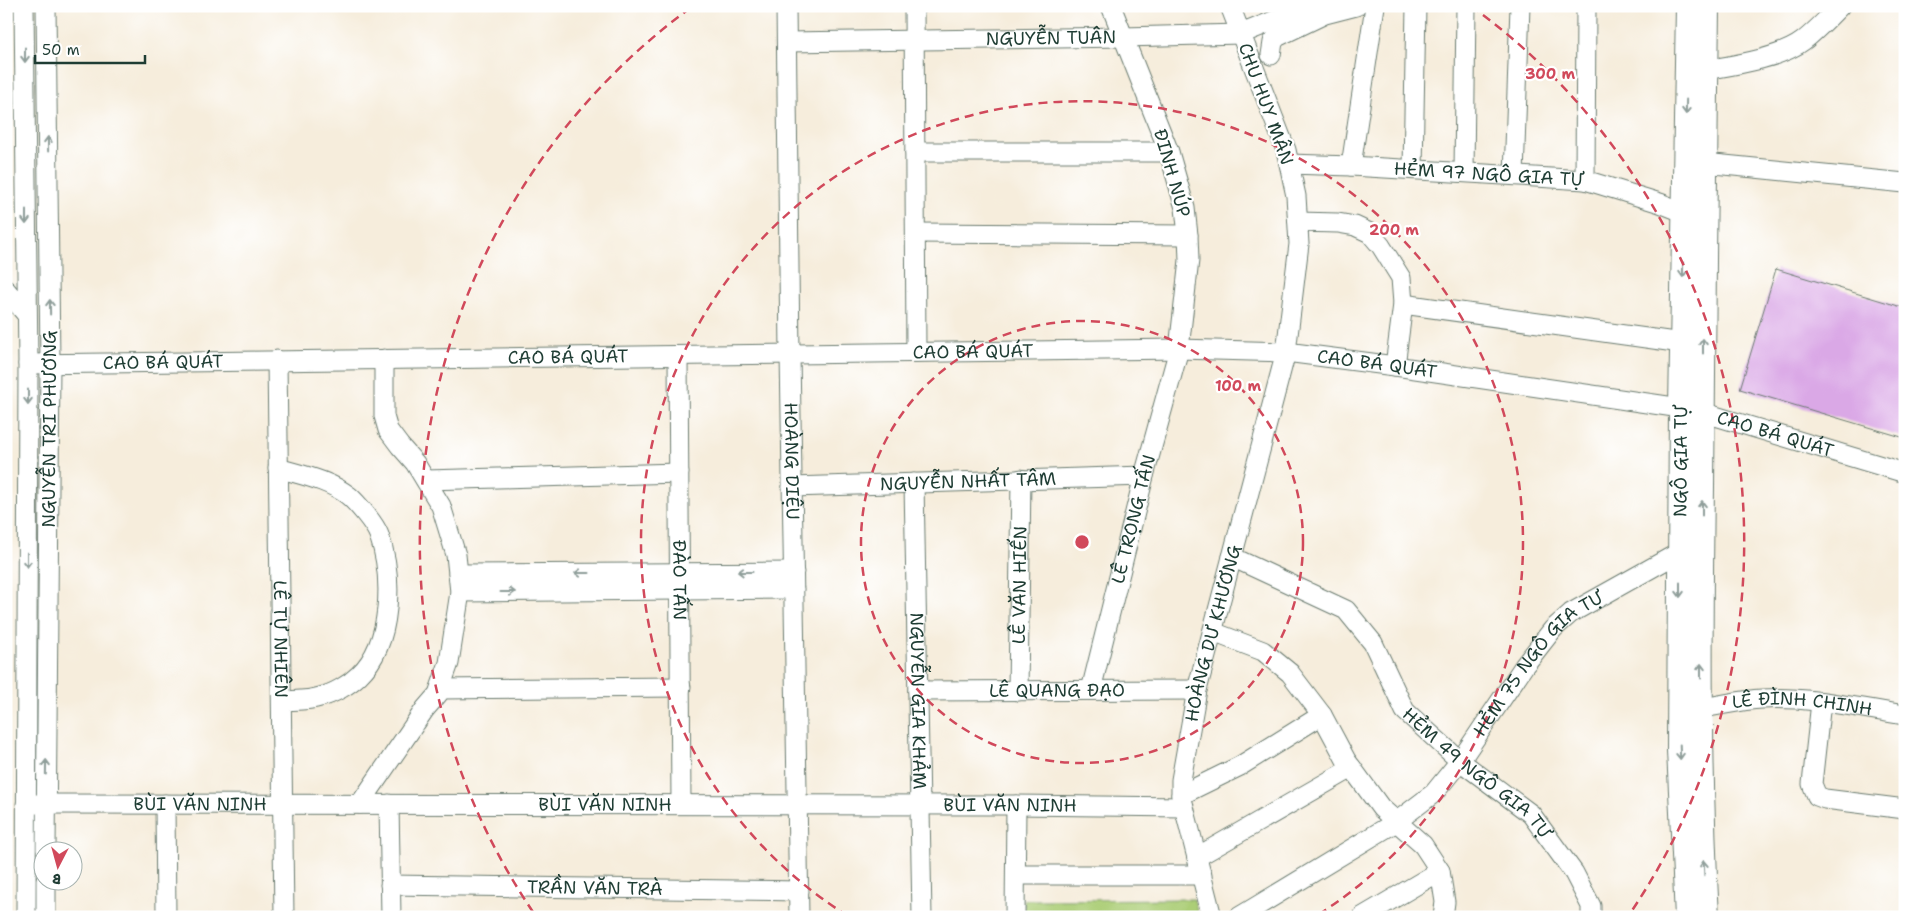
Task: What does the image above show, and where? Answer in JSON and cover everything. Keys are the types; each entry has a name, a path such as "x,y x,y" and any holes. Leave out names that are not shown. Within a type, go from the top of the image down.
{"main road":[{"name":"NGÔ GIA TỰ","path":"1686,917 1679,750 1690,709 1701,540 1692,410 1682,343 1694,217 1704,163 1696,69 1688,6"},
{"name":"NGÔ GIA TỰ","path":"1707,6 1696,69 1692,410 1680,552 1690,709 1703,844 1707,917"},
{"path":"1680,552 1701,540"}],"street":[{"name":"NGUYỄN TRI PHƯƠNG","path":"24,6 28,364 26,917"},
{"name":"NGUYỄN TRI PHƯƠNG","path":"46,6 50,363 46,840"},
{"name":"HOÀNG DIỆU","path":"786,6 799,917"},
{"path":"914,6 916,352"},
{"name":"ĐINH NÚP","path":"1111,6 1169,152 1185,208 1188,260 1179,349"},
{"name":"CHU HUY MÂN","path":"1230,6 1286,150 1296,196 1299,244 1286,352"},
{"name":"NGUYỄN TUÂN","path":"787,42 1123,38 1241,34 1310,6"},
{"path":"1271,56 1273,42 1277,37 1325,14 1356,6"},
{"path":"1351,166 1375,6"},
{"path":"1413,169 1416,6"},
{"path":"1464,172 1466,6"},
{"path":"1514,175 1520,6"},
{"path":"1585,180 1586,6"},
{"path":"1696,69 1738,64 1765,57 1802,42 1840,6"},
{"path":"915,152 1169,152"},
{"path":"1704,163 1905,183"},
{"name":"HẺM 97 NGÔ GIA TỰ","path":"1289,164 1413,169 1585,180 1660,203 1694,217"},
{"path":"1298,222 1355,226 1370,233 1381,246 1400,278 1403,304 1395,366"},
{"path":"916,233 1188,235"},
{"path":"6,290 26,314"},
{"path":"1403,304 1682,343"},
{"name":"CAO BÁ QUÁT","path":"28,364 1179,349 1286,352 1395,366 1692,410 1905,473"},
{"name":"LÊ TRỌNG TẤN","path":"1091,690 1144,476 1179,349"},
{"name":"HOÀNG DƯ KHƯƠNG","path":"1212,917 1183,801 1181,780 1197,690 1286,352"},
{"name":"ĐÀO TẤN","path":"678,356 681,804"},
{"path":"360,804 425,709 438,694 449,663 460,592 456,555 441,506 415,462 388,430 384,416 384,359"},
{"name":"LÊ TỰ NHIÊN","path":"277,360 284,917"},
{"path":"278,468 327,484 349,496 367,517 378,533 385,561 387,596 383,637 374,656 360,675 345,686 320,697 282,701"},
{"path":"426,480 679,473"},
{"name":"NGUYỄN NHẤT TÂM","path":"792,487 1144,476"},
{"name":"LÊ VĂN HIẾN","path":"1018,690 1021,479"},
{"name":"NGUYỄN GIA KHẢM","path":"914,483 922,917"},
{"name":"HẺM 75 NGÔ GIA TỰ","path":"1240,917 1396,822 1434,793 1460,761 1524,666 1553,629 1571,614 1680,552"},
{"name":"HẺM 49 NGÔ GIA TỰ","path":"1232,557 1346,610 1373,643 1405,711 1460,761 1531,814 1574,873 1591,906 1592,917"},
{"path":"458,574 680,582"},
{"path":"460,592 680,582 794,581"},
{"path":"1213,632 1263,652 1290,673 1322,715 1352,768 1381,808 1423,845 1440,871 1445,902 1443,917"},
{"path":"440,689 681,687"},
{"name":"LÊ QUANG ĐẠO","path":"918,691 1197,690"},
{"name":"LÊ ĐÌNH CHINH","path":"1690,709 1764,699 1821,702 1905,715"},
{"path":"1821,702 1812,784 1817,796 1825,799 1905,808"},
{"path":"1183,801 1322,715"},
{"path":"1016,875 1200,866 1352,768"},
{"name":"BÙI VĂN NINH","path":"26,804 1016,805 1183,801"},
{"path":"165,804 166,917"},
{"path":"388,804 391,917"},
{"path":"1015,917 1016,805"},
{"path":"1362,917 1440,871"},
{"name":"TRẦN VĂN TRÀ","path":"390,885 799,891"},
{"path":"46,890 46,917"}],"green space":[{"path":"1194,899 1199,917 1024,917 1024,900"}],"building":[{"path":"1776,269 1905,308 1905,438 1740,389"}]}
